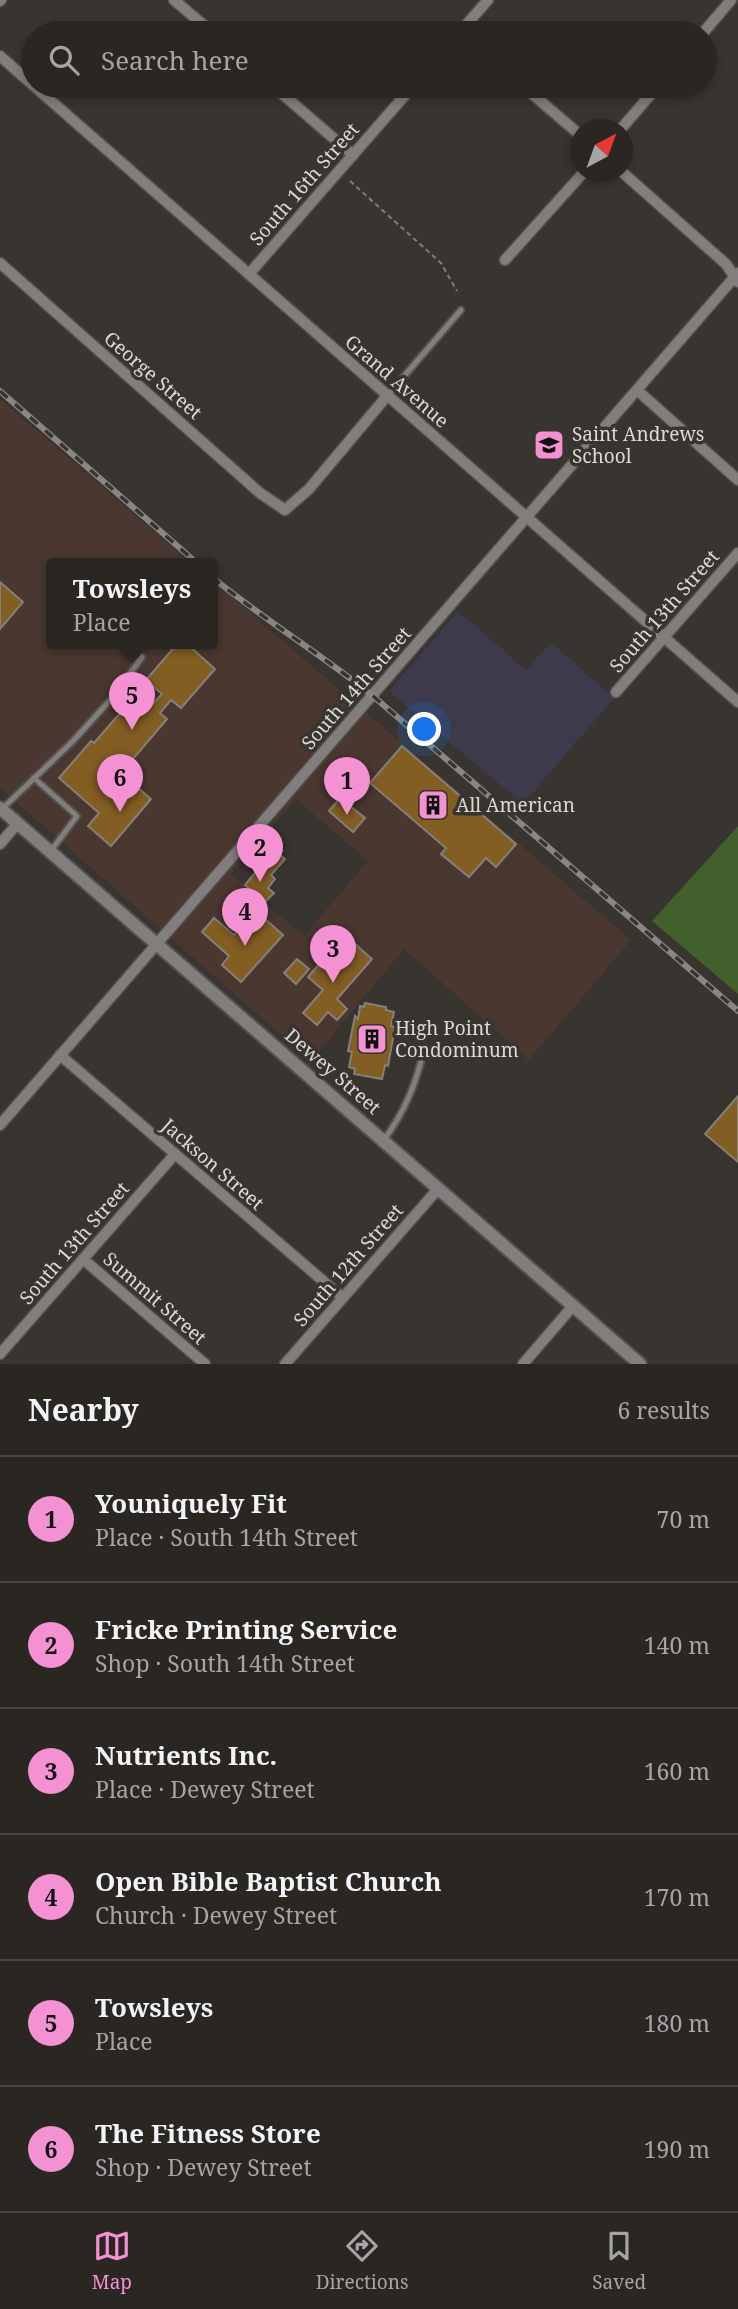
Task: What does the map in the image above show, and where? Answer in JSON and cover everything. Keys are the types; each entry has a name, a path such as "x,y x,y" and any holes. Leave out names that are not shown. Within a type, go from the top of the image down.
{"street":[{"path":"174,0 199,21"},
{"path":"471,21 488,0"},
{"path":"713,21 731,0"},
{"name":"Grand Avenue","path":"0,56 21,74"},
{"name":"Grand Avenue","path":"49,98 738,702"},
{"path":"287,98 353,155"},
{"name":"South 16th Street","path":"249,274 403,98"},
{"path":"537,98 570,126"},
{"path":"629,119 647,98"},
{"path":"505,260 574,182"},
{"path":"633,182 726,264 737,277"},
{"name":"George Street","path":"0,263 260,492 285,510 309,489 387,396"},
{"name":"South 14th Street","path":"0,1125 737,277"},
{"path":"637,390 738,480"},
{"name":"South 13th Street","path":"616,692 738,553"},
{"name":"Dewey Street","path":"1,808 640,1364"},
{"path":"0,844 18,823"},
{"name":"Jackson Street","path":"60,1055 343,1298"},
{"name":"South 13th Street","path":"0,1354 175,1154"},
{"name":"South 12th Street","path":"285,1364 438,1189"},
{"name":"Summit Street","path":"83,1259 205,1364"},
{"path":"523,1364 573,1306"}],"lane":[{"path":"387,396 461,310"},
{"path":"1,808 113,697 142,657"},
{"path":"34,778 77,816 50,852"},
{"path":"383,1141 401,1117 418,1077 424,1048"}],"path":[{"path":"350,181 441,263 457,291"}],"shaded area":[{"path":"0,399 185,558 46,558 46,649 218,649 218,585 631,940 529,1060 404,949 311,1061 0,788","holes":["296,799 368,861 304,936 231,874"]},
{"path":"458,611 526,670 551,642 614,698 523,804 389,691"}],"green space":[{"path":"738,826 738,994 652,921"}],"building":[{"path":"0,582 23,602 0,629"},
{"path":"173,649 193,649 215,669 181,708 171,700 160,713 167,719 121,773 151,799 111,846 88,826 99,813 59,778 137,694 151,706 162,694 146,680"},
{"name":"All American","path":"402,746 516,844 496,867 486,858 469,877 441,854 446,848 370,783"},
{"path":"340,798 365,818 353,832 329,811"},
{"path":"269,840 282,851 279,854 285,859 271,875 275,879 268,888 274,893 265,902 245,885 270,854 263,848"},
{"path":"255,910 283,935 241,982 222,965 229,956 202,932 214,918 234,935"},
{"path":"345,935 372,959 337,999 347,1009 337,1020 328,1012 317,1025 303,1013 323,990 308,977"},
{"path":"297,959 309,969 296,984 284,973"},
{"name":"High Point Condominum","path":"365,1003 386,1007 386,1010 394,1012 391,1026 395,1027 388,1066 385,1065 382,1079 354,1074 355,1069 349,1067 352,1052 348,1051 355,1016 358,1019 360,1006 364,1007"},
{"path":"738,1096 738,1162 705,1134"}],"railway":[{"path":"0,391 191,558"},
{"path":"218,582 373,696 738,1011"}],"place":[{"name":"Saint Andrews School","path":"549,445"},
{"name":"Towsleys","path":"132,730"},
{"name":"All American","path":"433,805"},
{"name":"The Fitness Store","path":"120,812"},
{"name":"Youniquely Fit","path":"347,815"},
{"name":"Fricke Printing Service","path":"260,882"},
{"name":"Open Bible Baptist Church","path":"245,946"},
{"name":"Nutrients Inc.","path":"333,983"},
{"name":"High Point Condominum","path":"372,1039"}]}
